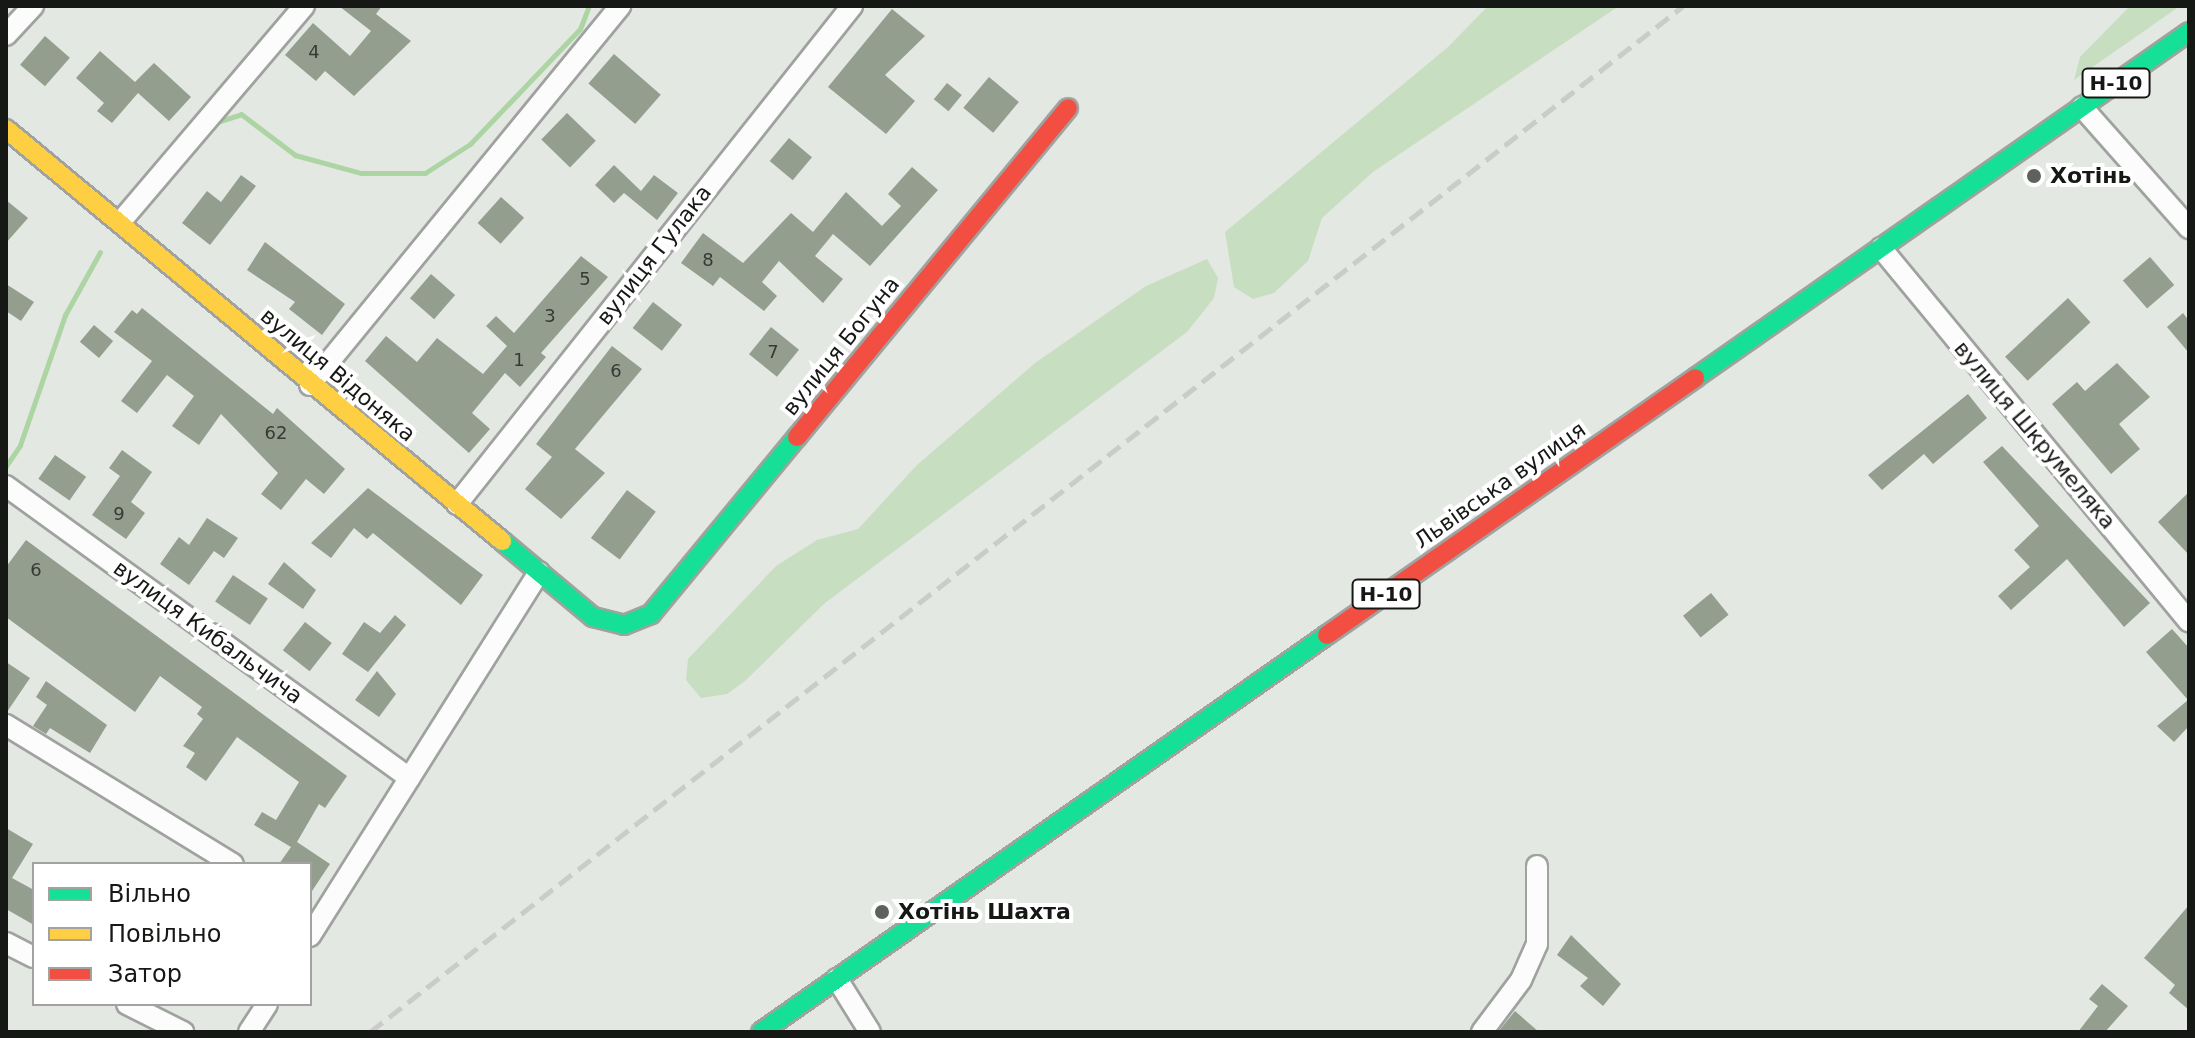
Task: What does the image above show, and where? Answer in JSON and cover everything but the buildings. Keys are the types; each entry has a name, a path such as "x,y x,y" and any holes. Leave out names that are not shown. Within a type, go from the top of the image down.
{"main road":[{"name":"Львівська вулиця","path":"761,1032 2189,32"},
{"name":"вулиця Богуна","path":"651,614 1068,108"},
{"name":"вулиця Відоняка","path":"6,129 122,220 310,385 593,617 624,625 651,614"}],"street":[{"path":"6,35 33,6"},
{"path":"122,220 304,6"},
{"path":"310,385 620,6"},
{"name":"вулиця Гулака","path":"457,504 852,6"},
{"path":"2082,107 2189,228"},
{"name":"вулиця Шкрумеляка","path":"1881,248 2189,622"},
{"name":"вулиця Кибальчича","path":"6,486 410,778"},
{"path":"316,914 410,778 539,572"},
{"path":"6,725 230,862"},
{"path":"1482,1032 1521,980 1537,944 1537,866"},
{"path":"6,943 32,956"},
{"path":"837,979 870,1032"},
{"path":"131,1006 183,1032"},
{"path":"249,1032 266,1006"}],"green space":[{"path":"1488,6 1619,6 1373,172 1322,218 1308,261 1274,293 1253,299 1234,287 1225,232 1448,47"},
{"path":"2130,6 2180,6 2074,80 2080,57"},
{"path":"1207,259 1218,278 1214,298 1187,332 825,603 745,681 727,694 701,698 686,680 688,659 776,566 817,540 858,529 917,465 1035,363 1146,286"}],"waterway":[{"path":"217,122 241,114 295,155 361,173 425,173 470,144 580,29 589,6"},
{"path":"6,466 20,445 65,315 100,252"}],"railway":[{"path":"370,1032 1683,6"}],"traffic: fast":[{"path":"1695,378 2189,32"},
{"path":"502,541 593,617 624,625 651,614 797,437"},
{"path":"761,1032 1327,635"}],"traffic: slow":[{"path":"6,129 502,541"}],"traffic: jam":[{"path":"797,437 1068,108"},
{"path":"1327,635 1695,378"}],"place":[{"name":"Хотінь","path":"2034,176"},
{"name":"Хотінь Шахта","path":"882,912"}]}
